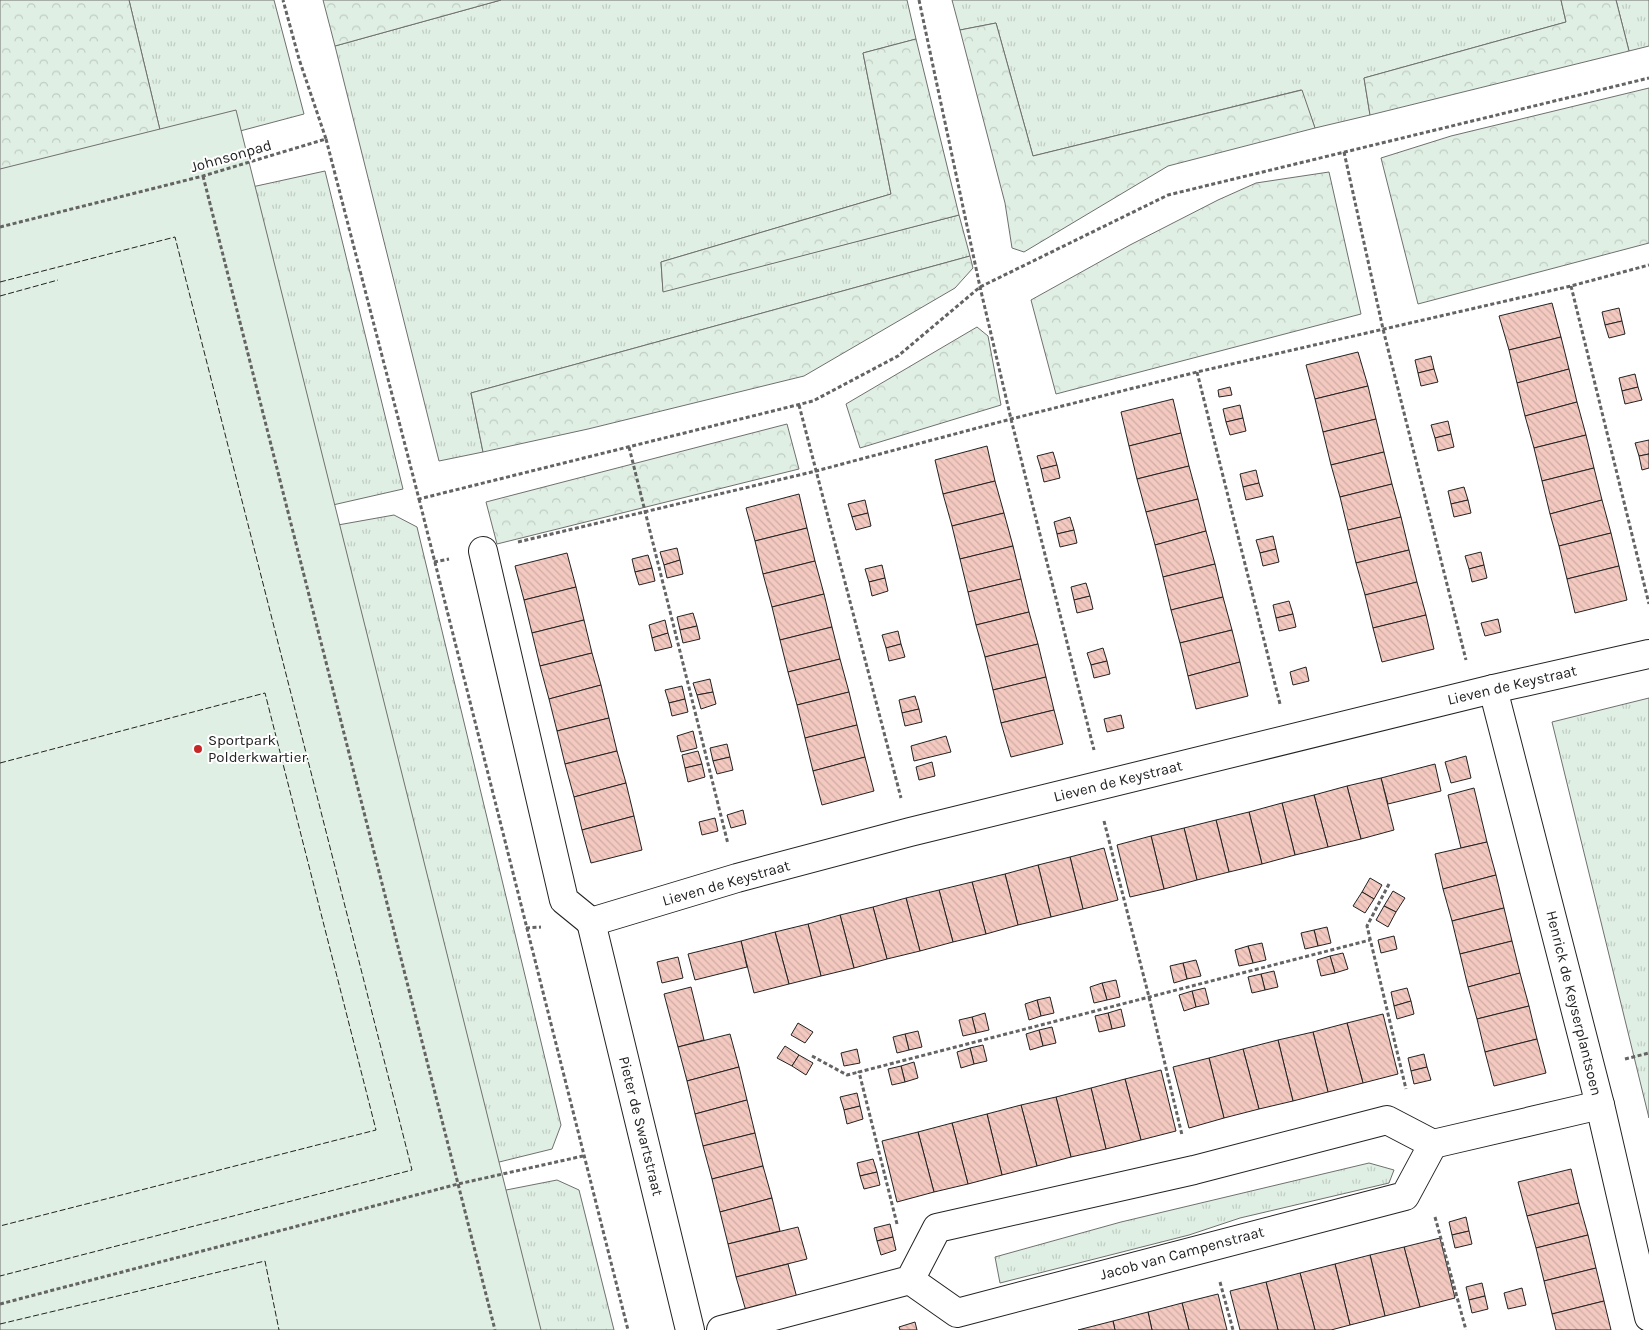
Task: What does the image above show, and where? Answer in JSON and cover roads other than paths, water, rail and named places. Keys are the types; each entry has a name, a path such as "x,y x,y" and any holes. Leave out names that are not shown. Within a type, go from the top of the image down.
{"street":[{"path":"483,551 564,900 591,922"},
{"name":"Lieven de Keystraat","path":"591,922 737,878 910,832 1484,691 1649,654"},
{"name":"Henrick de Keyserplantsoen","path":"1484,691 1600,1104 1649,1317"},
{"name":"Pieter de Swartstraat","path":"591,922 690,1330"},
{"path":"721,1330 910,1280 937,1228 1190,1170 1388,1120 1433,1144 1600,1104"},
{"name":"Jacob van Campenstraat","path":"910,1280 957,1312 1405,1196 1433,1144"}],"place":[{"name":"Sportpark Polderkwartier","path":"198,749"}]}
